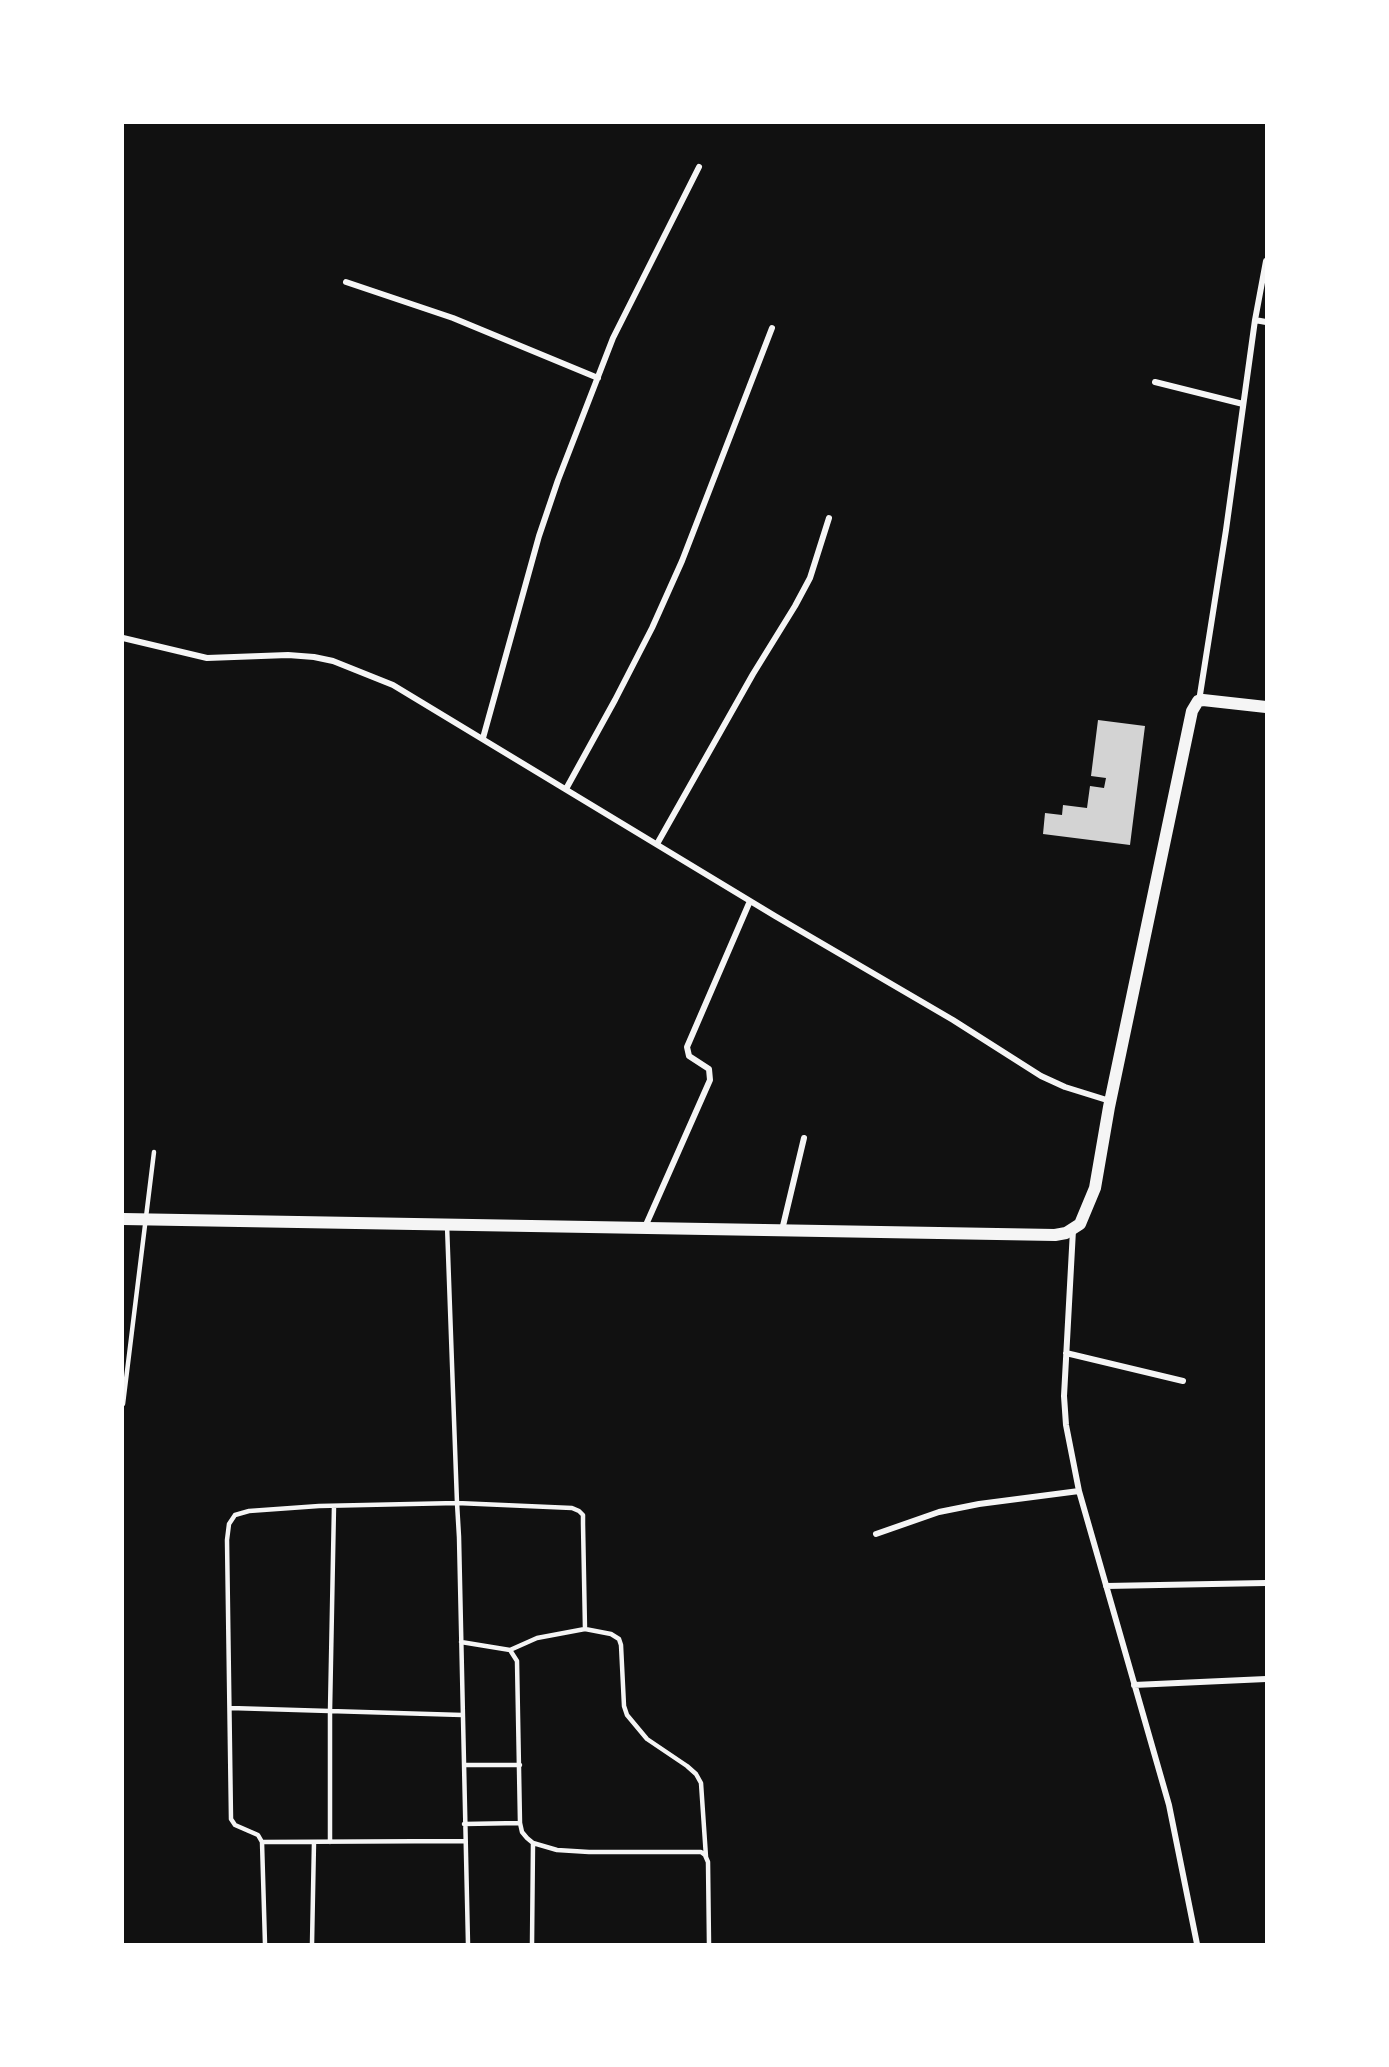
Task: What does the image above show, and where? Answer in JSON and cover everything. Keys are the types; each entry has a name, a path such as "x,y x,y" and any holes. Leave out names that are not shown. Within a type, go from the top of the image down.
{"main road":[{"path":"123,1219 782,1231 1055,1235 1066,1233 1080,1224 1095,1188 1110,1101 1191,711 1198,701 1203,700 1266,707"}],"street":[{"path":"483,738 539,536 558,480 614,338 699,167"},
{"path":"1198,701 1226,530 1255,320 1266,261"},
{"path":"346,282 453,318 598,378"},
{"path":"1255,320 1266,322"},
{"path":"566,789 652,628 678,570 772,328"},
{"path":"1155,382 1243,404"},
{"path":"657,844 753,674 800,597 810,578 830,518"},
{"path":"123,638 207,658 288,655 333,661 393,684 750,901 953,1020 1041,1076 1065,1087 1110,1101"},
{"path":"645,1227 710,1080 709,1069 689,1056 687,1047 750,901"},
{"path":"782,1231 804,1138"},
{"path":"1073,1229 1064,1396 1066,1425 1079,1491 1169,1805 1197,1944"},
{"path":"1066,1353 1183,1382"},
{"path":"876,1534 939,1512 979,1504 1079,1491"},
{"path":"1106,1586 1266,1583"},
{"path":"1134,1685 1266,1679"}],"lane":[{"path":"123,1404 154,1152"},
{"path":"447,1225 459,1537 468,1944"},
{"path":"265,1944 262,1842 258,1835 232,1823 227,1540 229,1524 235,1515 249,1511 334,1506 456,1503 572,1508 583,1515 584,1524 585,1629"},
{"path":"330,1842 334,1506"},
{"path":"510,1650 537,1638 585,1629 611,1634 619,1639 624,1706 627,1715 647,1739 687,1766 696,1774 701,1783 708,1862 709,1944"},
{"path":"461,1642 510,1650 517,1661 520,1823 522,1832 532,1843 544,1848 589,1852 692,1850 701,1852 706,1857"},
{"path":"230,1708 462,1715"},
{"path":"464,1765 520,1765"},
{"path":"464,1824 520,1823"},
{"path":"262,1842 465,1841"},
{"path":"312,1944 314,1842"},
{"path":"532,1843 532,1944"}],"building":[{"path":"1098,720 1145,726 1130,845 1043,834 1045,813 1062,815 1063,805 1087,808 1090,786 1104,788 1106,778 1091,776"}]}
